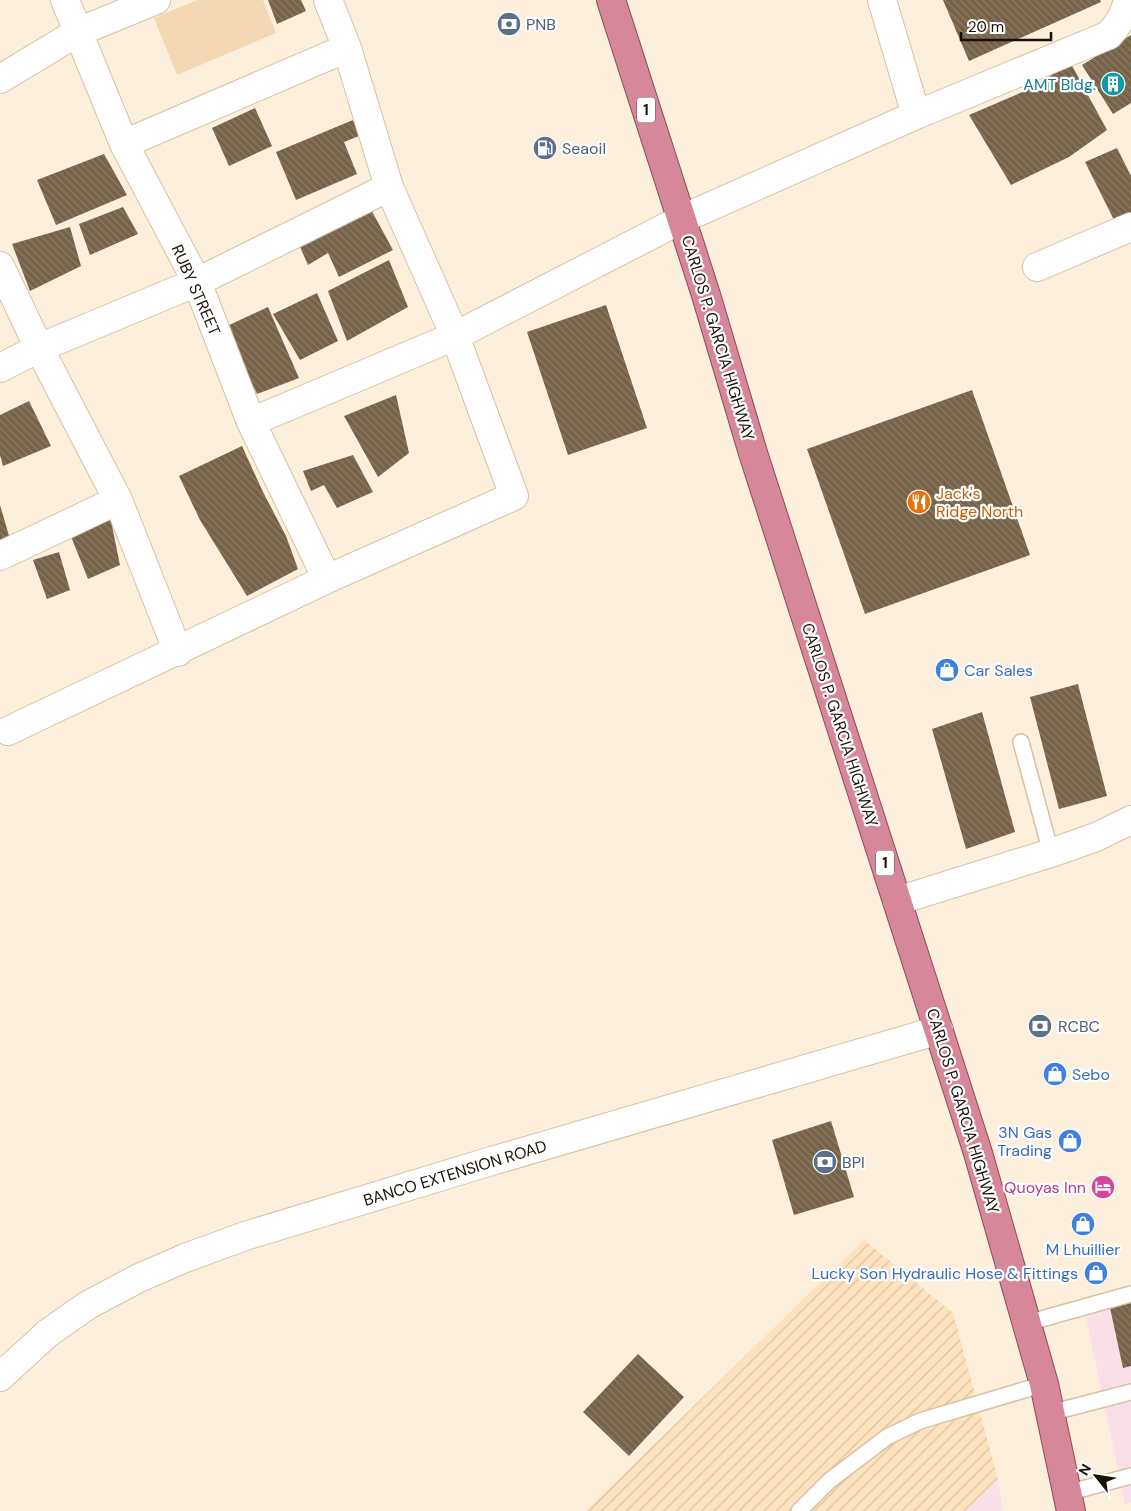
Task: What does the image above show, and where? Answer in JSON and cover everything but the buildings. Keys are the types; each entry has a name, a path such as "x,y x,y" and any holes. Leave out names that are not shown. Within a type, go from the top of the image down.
{"highway":[{"name":"CARLOS P. GARCIA HIGHWAY","path":"611,0 682,219 753,453 978,1153 1044,1384 1069,1502"}],"street":[{"name":"RUBY STREET","path":"66,0 124,144 196,282 251,422 328,580"},
{"path":"0,79 78,32 156,0"},
{"path":"8,731 328,580 514,496 455,336 389,187 346,48 328,0"},
{"path":"882,0 916,115"},
{"path":"251,422 455,336 682,219 916,115 1109,35 1128,11"},
{"path":"124,144 346,48"},
{"path":"0,368 39,348 196,282 389,187"},
{"path":"1037,267 1131,227"},
{"path":"0,266 39,348 118,500 178,652"},
{"path":"0,556 118,500"},
{"path":"898,901 1051,853 1096,837 1131,820"},
{"name":"BANCO EXTENSION ROAD","path":"0,1377 48,1333 88,1305 139,1278 185,1258 245,1236 476,1166 939,1030"}],"lane":[{"path":"1021,742 1051,853"},
{"path":"1027,1323 1131,1294"},
{"path":"799,1511 829,1481 887,1437 920,1421 1044,1384"},
{"path":"1050,1413 1131,1392"},
{"path":"1069,1502 1131,1476"}],"shaded area":[{"path":"197,0 263,0 276,33 177,75 154,18"},
{"path":"864,1240 953,1313 998,1479 965,1511 586,1511"},
{"path":"1131,1287 1131,1503 1125,1504 1082,1298"},
{"path":"998,1479 1003,1511 965,1511"}],"place":[{"name":"PNB","path":"509,24"},
{"name":"AMT Bldg.","path":"1113,84"},
{"name":"Seaoil","path":"545,148"},
{"name":"Jack's Ridge North","path":"919,502"},
{"name":"Car Sales","path":"947,670"},
{"name":"RCBC","path":"1040,1026"},
{"name":"Sebo","path":"1055,1074"},
{"name":"3N Gas Trading","path":"1070,1141"},
{"name":"BPI","path":"825,1162"},
{"name":"Quoyas Inn","path":"1103,1187"},
{"name":"M Lhuillier","path":"1083,1224"},
{"name":"Lucky Son Hydraulic Hose & Fittings","path":"1096,1273"}]}
